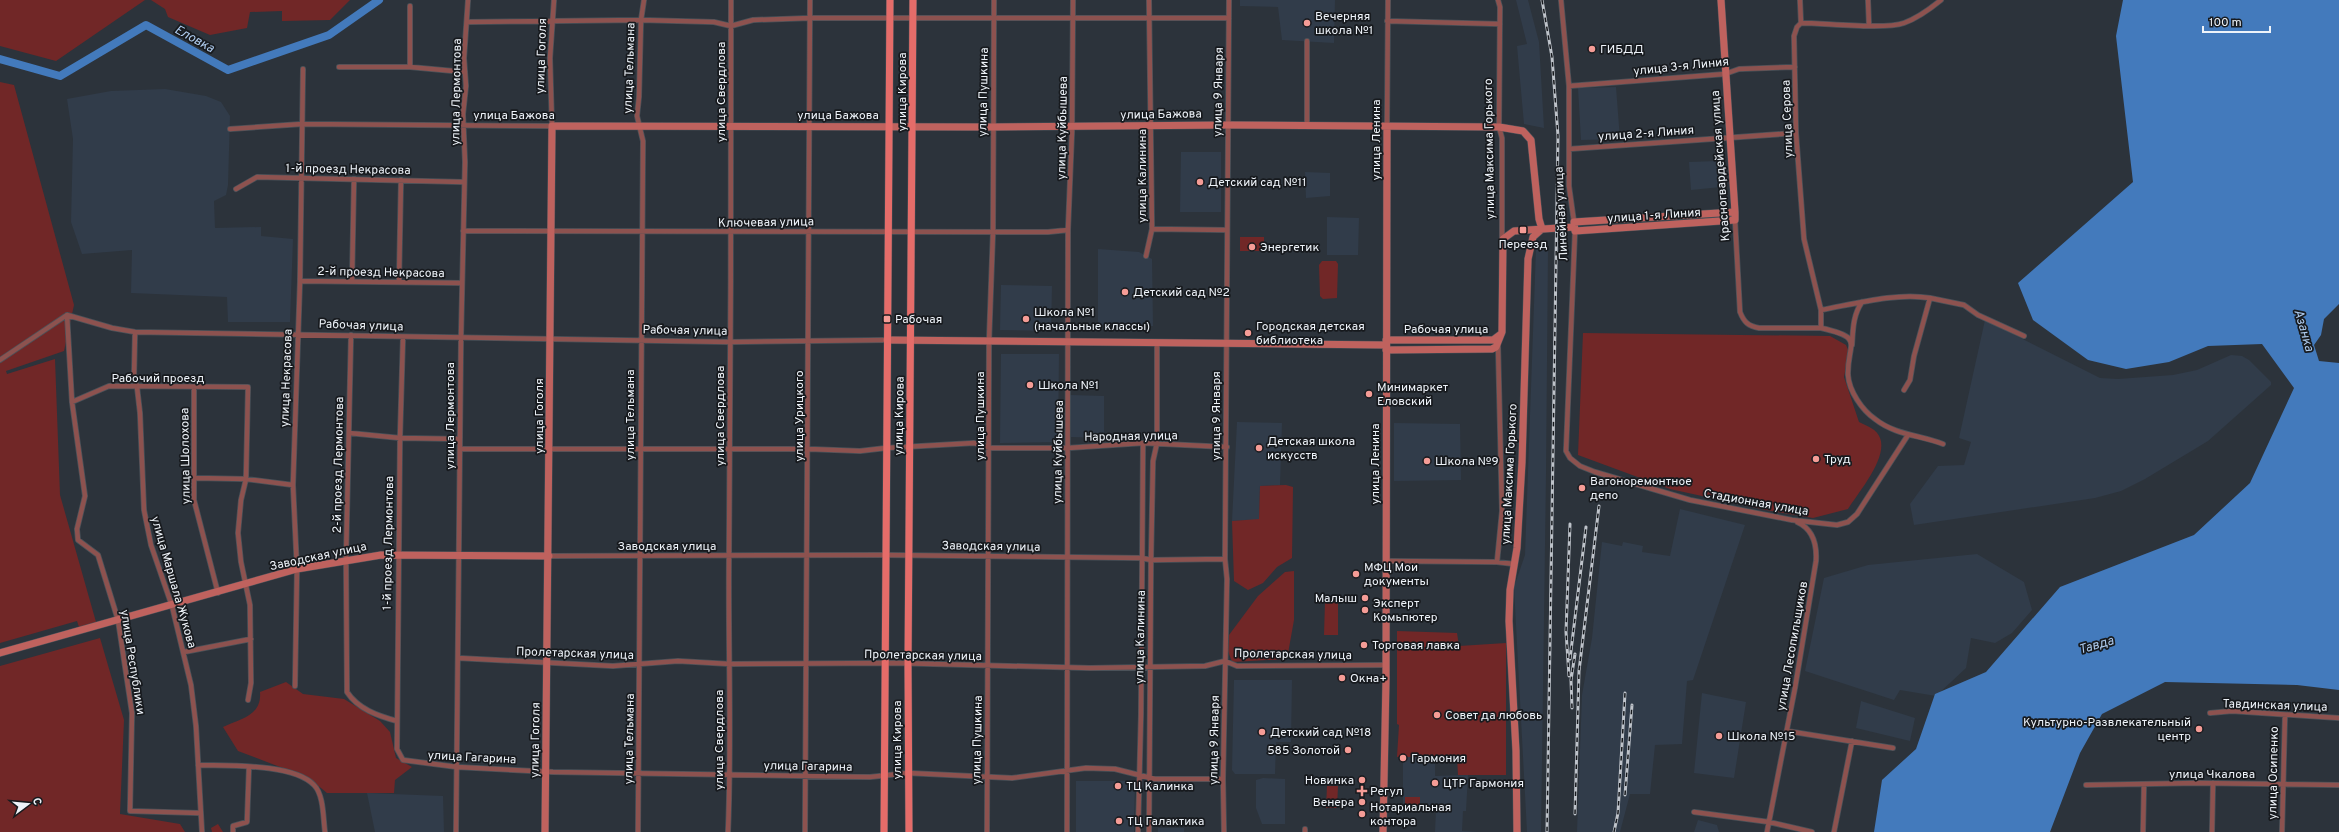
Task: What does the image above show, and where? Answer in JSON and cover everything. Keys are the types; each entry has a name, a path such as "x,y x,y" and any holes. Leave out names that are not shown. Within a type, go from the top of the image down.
{"main road":[{"name":"улица Кирова","path":"884,832 890,0"},
{"name":"улица Кирова","path":"909,832 908,664 913,0"}],"street":[{"name":"улица Лермонтова","path":"456,832 463,182 466,86 464,72 468,0"},
{"name":"улица Гоголя","path":"545,832 552,231 552,126 550,58 554,0"},
{"name":"улица Тельмана","path":"638,832 640,665 640,340 643,141 637,116 639,97 641,20 644,0"},
{"name":"улица Свердлова","path":"728,832 730,775 728,556 731,448 731,0"},
{"name":"улица Урицкого","path":"805,832 807,776 805,764 809,449 808,232 810,0"},
{"name":"улица Пушкина","path":"987,832 986,777 990,556 989,342 993,232 992,127 994,0"},
{"name":"улица Куйбышева","path":"1067,832 1068,230 1072,127 1073,0"},
{"name":"улица Калинина","path":"1146,256 1152,229 1152,125 1148,19 1149,0"},
{"name":"улица 9 Января","path":"1224,832 1223,779 1227,579 1225,559 1229,0"},
{"name":"улица Ленина","path":"1383,832 1386,665 1388,0"},
{"name":"улица Максима Горького","path":"1497,562 1502,511 1498,344 1502,332 1502,138 1499,127 1500,7 1498,0"},
{"name":"Линейная улица","path":"1561,0 1569,86 1569,186 1574,227 1566,451"},
{"name":"Красногвардейская улица","path":"1721,0 1740,312 1744,321 1751,326 1821,328"},
{"name":"улица Серова","path":"1800,0 1801,23 1797,27 1794,36 1796,133 1804,239 1821,310 1821,328"},
{"path":"1868,0 1870,25"},
{"path":"1801,23 1870,25 1903,23 1925,12 1941,0"},
{"path":"410,6 410,67"},
{"path":"467,22 641,20 714,22 731,26 753,20 810,18 1229,18"},
{"path":"1387,21 1500,24"},
{"path":"1307,41 1307,126"},
{"path":"339,67 410,67 464,72"},
{"name":"улица 3-я Линия","path":"1569,86 1725,74 1739,69 1795,67"},
{"name":"улица Некрасова","path":"295,686 297,569 293,485 300,281 303,69"},
{"name":"улица Бажова","path":"230,129 302,124 464,126 1072,127 1228,125 1499,127 1518,129 1528,135 1533,146 1539,220 1542,229"},
{"name":"улица 2-я Линия","path":"1569,149 1796,133"},
{"name":"1-й проезд Некрасова","path":"236,188 257,177 463,182"},
{"path":"352,281 354,179"},
{"path":"399,282 401,180"},
{"name":"улица 1-я Линия","path":"1574,227 1734,212"},
{"name":"улица 1-я Линия","path":"1502,243 1505,236 1514,231 1735,220"},
{"path":"1152,229 1227,230"},
{"name":"улица Максима Горького","path":"1517,832 1516,751 1509,621 1510,590 1518,548 1528,259 1533,238 1542,229"},
{"name":"Ключевая улица","path":"463,231 912,233 1048,232 1068,230"},
{"name":"2-й проезд Некрасова","path":"300,281 462,283"},
{"path":"1821,310 1862,302 1913,295 1964,305 1978,315 2024,336"},
{"path":"1904,390 1910,380 1914,356 1930,298"},
{"path":"1862,302 1856,310 1854,320 1848,374 1851,387 1858,399 1874,419 1893,430 1908,436 1927,438 1943,444"},
{"path":"0,360 67,315"},
{"name":"Рабочая улица","path":"67,315 112,328 135,332 730,342 911,340 1386,345 1492,349 1498,344"},
{"name":"улица Республики","path":"67,315 72,402 85,496 77,529 78,540 98,555 118,620 132,713 130,811 199,813"},
{"path":"1821,328 1838,332 1849,339 1852,345"},
{"name":"улица Маршала Жукова","path":"135,332 134,376 137,387 144,510 151,545 172,606 184,652 192,692 198,765 199,813 202,832"},
{"name":"Рабочая улица","path":"1386,345 1493,340 1498,338 1502,332"},
{"name":"2-й проезд Лермонтова","path":"350,335 346,559 347,692 353,700 363,708 397,721"},
{"name":"1-й проезд Лермонтова","path":"397,750 398,554 403,337"},
{"name":"улица Калинина","path":"1149,832 1148,777 1151,560 1154,461 1157,444 1157,343"},
{"name":"Рабочий проезд","path":"72,402 109,386 194,388 248,387 246,479"},
{"name":"улица Шолохова","path":"194,388 194,500 198,521 218,592"},
{"path":"349,433 400,438 460,439"},
{"name":"Стадионная улица","path":"1566,451 1570,458 1580,466 1613,478 1690,500 1792,520 1837,525 1848,522 1857,514 1908,436"},
{"name":"Народная улица","path":"460,449 731,448 860,451 974,443 990,448 1068,448 1143,443 1227,447"},
{"name":"улица Калинина","path":"1138,832 1143,443"},
{"path":"195,478 246,479 293,485"},
{"path":"246,479 241,500 238,533 240,562 247,584 250,605 252,683 248,700"},
{"name":"улица Лесопильщиков","path":"1767,832 1787,731 1816,554 1811,532 1805,525 1792,520"},
{"name":"Заводская улица","path":"0,653 172,606 297,569 346,559 398,554 640,557 885,555 1142,558 1151,560 1225,559"},
{"path":"1386,561 1497,562 1514,564"},
{"path":"184,652 251,639"},
{"name":"Пролетарская улица","path":"458,658 640,665 678,661 730,664 885,663 1090,668 1205,666 1225,661 1237,666 1386,665"},
{"name":"Тавдинская улица","path":"2210,713 2232,711 2339,718"},
{"name":"улица Осипенко","path":"2282,832 2282,784 2285,715"},
{"path":"1787,731 1893,748"},
{"path":"1834,832 1852,741"},
{"name":"улица Гагарина","path":"397,750 403,760 457,767 546,771 638,774 870,777 884,774 908,773 1012,778 1086,768 1115,769 1155,779 1223,779"},
{"path":"198,765 275,769 299,775 314,785 320,796 325,832"},
{"path":"233,832 233,826 248,822 249,767"},
{"path":"2212,832 2213,783"},
{"name":"улица Чкалова","path":"2086,784 2213,783 2339,785"},
{"path":"2143,832 2144,784"},
{"path":"1694,812 1769,822 1812,832"}],"shaded area":[{"path":"0,0 145,0 56,61 0,46"},
{"path":"151,0 350,0 330,20 282,21 282,11 250,12 247,28 210,35 168,17 165,9"},
{"name":"Вечерняя школа №1","path":"1240,0 1335,0 1334,43 1282,40 1278,7 1240,6"},
{"path":"1516,0 1528,0 1539,42 1544,128 1524,124 1517,46 1527,44"},
{"path":"0,82 14,85 74,305 64,351 6,371 7,374 55,359 60,495 96,622 79,627 77,621 0,643"},
{"path":"1616,87 1620,139 1581,140 1578,88"},
{"path":"165,89 206,96 221,102 230,116 228,185 226,195 214,201 215,228 261,227 261,236 293,239 290,322 228,322 227,297 131,293 132,250 82,254 71,222 73,139 67,99 111,91"},
{"name":"Детский сад №11","path":"1181,152 1221,152 1221,212 1180,212"},
{"path":"1718,161 1721,187 1691,190 1689,162"},
{"path":"1305,172 1330,173 1330,196 1306,198"},
{"path":"1327,217 1359,218 1358,255 1327,255"},
{"name":"Энергетик","path":"1240,237 1264,237 1264,251 1240,251"},
{"name":"Детский сад №2","path":"1098,249 1139,252 1152,259 1153,326 1098,325"},
{"path":"1536,249 1548,249 1541,832 1527,832 1514,587 1525,555"},
{"path":"1322,261 1336,261 1338,264 1337,298 1323,299 1320,296 1319,265"},
{"name":"Школа №1 (начальные классы)","path":"1001,285 1052,286 1051,331 1000,330"},
{"path":"1985,320 2100,378 2118,379 2173,375 2197,370 2231,355 2242,356 2249,360 2271,382 2271,385 2208,441 2145,479 2121,491 2095,498 1914,525 1910,504 1938,466 1964,465 1971,442 1959,438"},
{"path":"1583,333 1830,336 1846,345 1849,352 1844,377 1859,422 1868,426 1879,435 1881,446 1880,455 1876,465 1865,485 1848,509 1813,518 1766,510 1670,489 1578,455"},
{"name":"Школа №1","path":"1001,354 1059,354 1058,442 1000,443"},
{"path":"1070,395 1104,396 1104,438 1071,437"},
{"path":"1237,422 1282,423 1280,485 1260,486 1259,520 1232,521"},
{"name":"Школа №9","path":"1394,423 1460,424 1461,480 1394,481"},
{"path":"1286,485 1293,487 1292,558 1277,567 1263,583 1248,590 1234,581 1232,521 1259,519 1260,486"},
{"path":"1680,509 1745,525 1693,680 1687,681 1682,744 1655,745 1650,794 1630,794 1620,832 1577,832 1582,695 1592,638 1602,542 1622,546 1623,542 1643,546 1642,552 1670,556"},
{"path":"1977,554 2024,582 2032,610 2012,633 1995,643 1971,638 1966,668 1936,696 1900,690 1894,700 1805,671 1824,578 1868,565"},
{"path":"1294,571 1294,620 1287,659 1232,662 1228,651 1229,635 1258,596 1285,572"},
{"path":"1325,602 1338,602 1338,635 1324,635"},
{"path":"1397,631 1457,633 1459,646 1506,643 1506,775 1458,775 1457,757 1397,757 1399,725 1397,724"},
{"path":"100,638 124,720 120,814 180,824 185,832 0,832 0,666"},
{"name":"Детский сад №18","path":"1234,680 1292,680 1291,742 1276,742 1275,774 1235,774 1232,770"},
{"path":"286,682 303,694 344,699 380,721 390,732 396,758 412,767 395,780 394,793 327,793 309,778 238,751 223,727 243,719 254,712 260,700 260,692"},
{"name":"Школа №15","path":"1702,693 1746,702 1734,778 1694,773"},
{"path":"1861,701 1915,718 1910,741 1856,728"},
{"name":"ЦТР Гармония","path":"1403,757 1435,757 1435,776 1468,775 1466,811 1463,811 1462,831 1477,832 1435,832 1436,810 1403,811"},
{"path":"1263,778 1285,779 1285,824 1262,824 1256,808 1256,780"},
{"path":"1076,781 1135,781 1134,832 1076,832"},
{"path":"1327,786 1338,786 1337,808 1326,808"},
{"path":"367,793 443,796 444,832 375,832"},
{"path":"1405,797 1420,797 1420,808 1405,808"},
{"path":"1698,820 1717,825 1719,832 1694,832"},
{"path":"218,824 223,832 212,832 211,828"},
{"path":"1158,828 1184,828 1184,832 1158,832"}],"water":[{"path":"2123,0 2339,0 2339,304 2324,319 2321,335 2314,345 2319,361 2339,363 2339,690 2297,685 2165,682 2102,714 2080,753 2050,832 1874,832 1882,780 1916,749 1935,694 1986,672 2060,587 2194,535 2250,483 2294,388 2262,344 2208,346 2169,362 2126,369 2088,360 2033,320 2018,283 2133,182 2116,36"}],"waterway":[{"name":"Еловка","path":"0,59 60,76 146,25 228,70 329,35 379,0"}],"railway":[{"path":"1542,0 1552,57 1558,136 1547,832"},
{"path":"1575,814 1579,671 1599,506"},
{"path":"1569,676 1566,632 1570,524"},
{"path":"1570,659 1586,527"},
{"path":"1572,708 1571,680 1575,654"},
{"path":"1614,832 1618,813 1625,693"},
{"path":"1625,795 1632,705"}],"place":[{"name":"Вечерняя школа №1","path":"1307,23"},
{"name":"ГИБДД","path":"1592,49"},
{"name":"Детский сад №11","path":"1200,182"},
{"name":"Переезд","path":"1523,230"},
{"name":"Энергетик","path":"1252,247"},
{"name":"Детский сад №2","path":"1125,292"},
{"name":"Рабочая","path":"887,319"},
{"name":"Школа №1 (начальные классы)","path":"1026,319"},
{"name":"Городская детская библиотека","path":"1248,333"},
{"name":"Школа №1","path":"1030,385"},
{"name":"Минимаркет Еловский","path":"1369,394"},
{"name":"Детская школа искусств","path":"1259,448"},
{"name":"Труд","path":"1816,459"},
{"name":"Школа №9","path":"1427,461"},
{"name":"Вагоноремонтное депо","path":"1582,488"},
{"name":"МФЦ Мои документы","path":"1356,574"},
{"name":"Малыш","path":"1365,598"},
{"name":"Эксперт Комьпютер","path":"1365,610"},
{"name":"Торговая лавка","path":"1364,645"},
{"name":"Окна+","path":"1342,678"},
{"name":"Совет да любовь","path":"1437,715"},
{"name":"Культурно-Развлекательный центр","path":"2199,729"},
{"name":"Детский сад №18","path":"1262,732"},
{"name":"Школа №15","path":"1719,736"},
{"name":"585 Золотой","path":"1348,750"},
{"name":"Гармония","path":"1403,758"},
{"name":"Новинка","path":"1362,780"},
{"name":"ЦТР Гармония","path":"1435,783"},
{"name":"ТЦ Калинка","path":"1118,786"},
{"name":"Регул","path":"1362,791"},
{"name":"Венера","path":"1362,802"},
{"name":"Нотариальная контора","path":"1362,814"},
{"name":"ТЦ Галактика","path":"1119,821"}],"water label":[{"name":"Азанка","path":"2305,330"},
{"name":"Тавда","path":"2096,644"}]}
